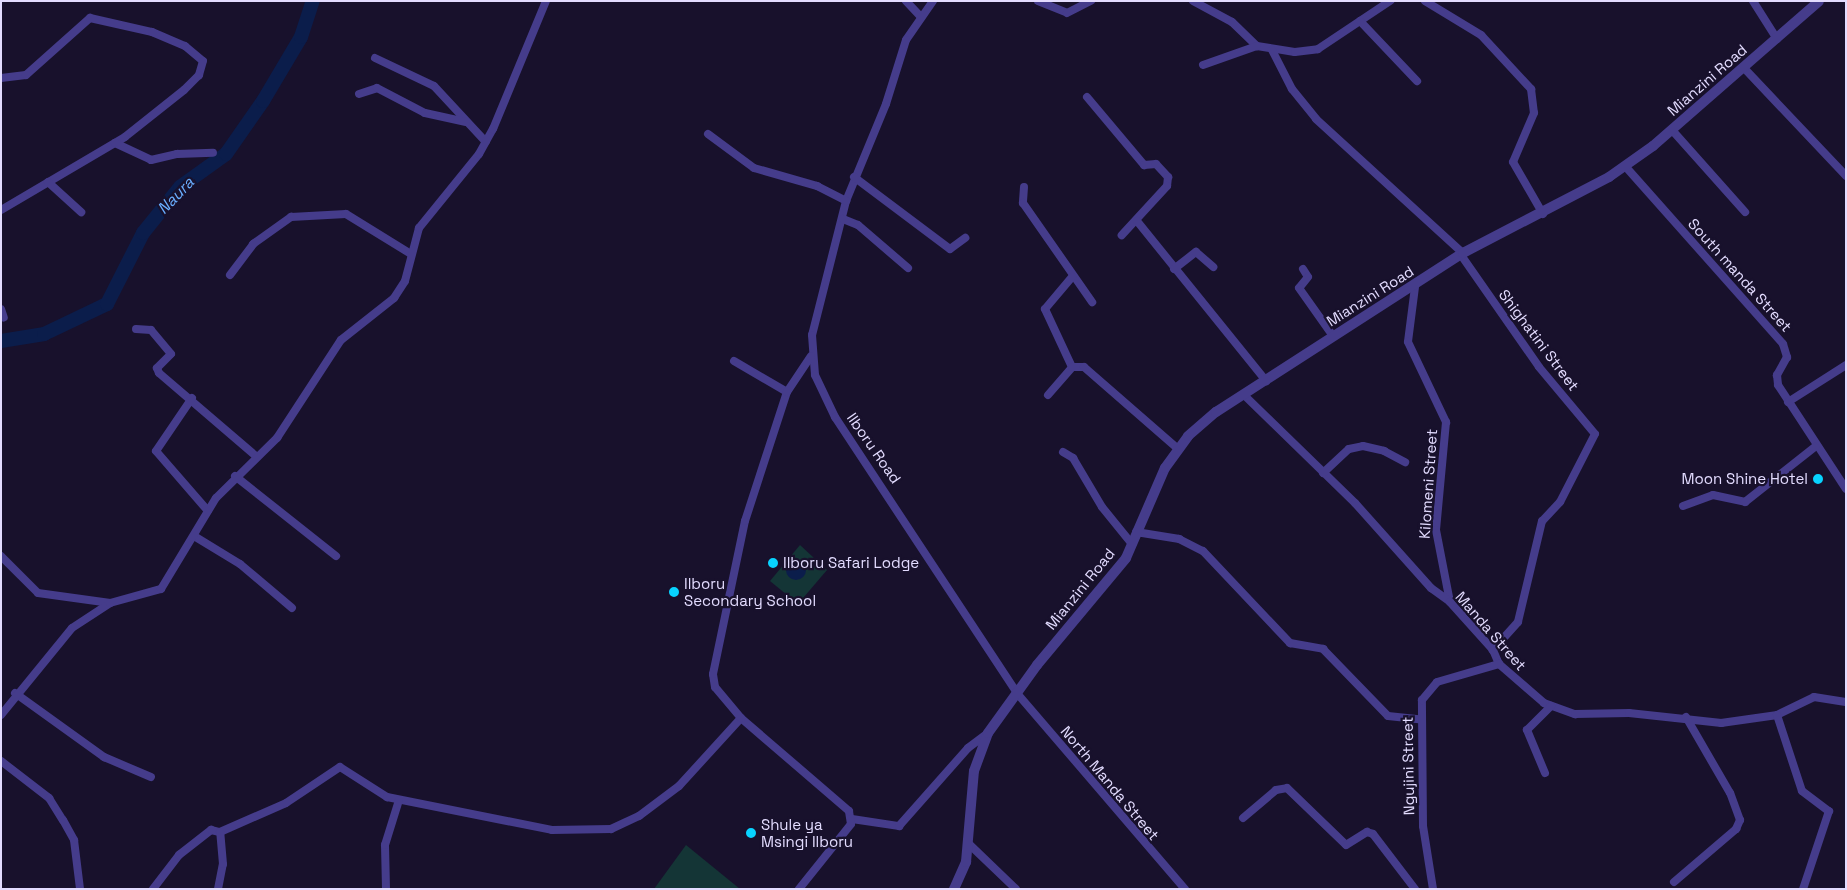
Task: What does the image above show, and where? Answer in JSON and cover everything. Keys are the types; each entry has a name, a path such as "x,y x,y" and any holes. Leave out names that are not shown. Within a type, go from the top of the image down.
{"street":[{"path":"1,715 15,693 55,645 110,603 161,589 208,511 235,476 282,430 341,340 394,298 406,281 411,254 427,214 486,142 546,1"},
{"path":"906,1 921,17"},
{"path":"933,1 906,40 886,104 854,177 846,201 811,356 787,392 745,521 713,674 715,687 741,718 840,801 852,819 894,828 903,823 968,748 988,732"},
{"path":"1038,1 1067,13 1091,1"},
{"path":"1193,1 1232,22 1257,46 1272,50 1318,49 1390,1"},
{"path":"1425,1 1481,35 1530,89 1534,113 1513,162 1543,214"},
{"path":"1753,1 1777,39"},
{"name":"Mianzini Road","path":"1016,692 1113,576 1132,544 1177,448 1216,412 1334,336 1415,287 1462,254 1543,214 1624,166 1672,130 1819,1"},
{"path":"1,78 26,75 90,18 152,32 199,56 204,66 199,75 115,143 1,210"},
{"path":"1360,22 1417,81"},
{"path":"1203,65 1257,46"},
{"path":"1272,50 1292,89 1316,119 1462,254"},
{"path":"375,58 434,86 486,142"},
{"path":"1744,68 1846,176"},
{"path":"359,94 377,88 414,109 466,122"},
{"path":"1087,97 1144,165 1156,164 1168,177 1167,186 1137,222 1122,235"},
{"path":"1672,130 1745,212"},
{"path":"708,134 754,168 817,186 846,201"},
{"path":"115,143 148,160 213,154"},
{"name":"South manda Street","path":"1624,166 1783,344 1787,357 1776,379 1815,447 1846,489"},
{"path":"854,177 950,249 965,238"},
{"path":"48,182 81,212"},
{"path":"1024,187 1023,202 1072,277 1092,302"},
{"path":"230,275 253,244 291,217 346,214 411,254"},
{"path":"843,219 858,225 908,268"},
{"path":"1137,222 1266,381"},
{"path":"1174,269 1192,252 1213,267"},
{"name":"Shighatini Street","path":"1462,254 1539,367 1595,434 1560,502 1542,521 1518,622 1493,650"},
{"path":"1303,270 1308,277 1299,288 1334,336"},
{"path":"1072,277 1046,309 1072,368"},
{"name":"Kilomeni Street","path":"1415,287 1408,342 1446,422 1436,530 1450,602"},
{"path":"136,329 150,330 169,352 158,371 192,398 256,457"},
{"name":"Ilboru Road","path":"811,356 835,417 1016,692"},
{"path":"734,361 787,392"},
{"path":"1788,402 1846,365"},
{"path":"1048,395 1072,368 1084,367 1177,448"},
{"name":"Manda Street","path":"1244,395 1323,473 1432,588 1450,602 1493,650 1499,664 1524,689 1551,706 1575,714 1686,717 1721,723 1777,715 1814,697 1846,702"},
{"path":"192,398 156,451 208,511"},
{"path":"1683,506 1713,495 1745,502 1815,447"},
{"path":"1323,473 1349,449 1384,451 1405,462"},
{"path":"1063,452 1073,458 1102,507 1132,544"},
{"path":"235,476 336,556"},
{"path":"1136,532 1179,540 1204,551 1290,643 1322,650 1388,716 1419,719"},
{"path":"194,536 240,564 292,608"},
{"path":"1,556 38,593 110,603"},
{"name":"Ngujini Street","path":"1433,889 1423,826 1419,719 1422,700 1437,682 1499,664"},
{"path":"954,889 969,844 974,772 988,732 1016,692"},
{"name":"North Manda Street","path":"1016,692 1185,889"},
{"path":"15,693 104,757 151,777"},
{"path":"1545,773 1527,730 1551,706"},
{"path":"1777,715 1802,791 1829,811 1803,889"},
{"path":"1674,882 1736,829 1740,820 1730,793 1686,717"},
{"path":"153,889 196,840 211,830 220,832 286,803 340,767 376,792 399,800 552,830 611,830 639,816 679,786 741,718"},
{"path":"1,761 49,798 63,820 74,840 80,889"},
{"path":"1243,818 1276,790 1287,788 1346,845 1367,832 1373,834 1415,889"},
{"path":"386,889 385,845 399,800"},
{"path":"799,889 852,819"},
{"path":"218,889 223,864 220,832"},
{"path":"969,844 1016,889"}],"green space":[{"path":"800,545 827,570 798,604 770,581"},
{"path":"686,845 740,889 654,889"}],"water":[{"path":"796,560 803,563 806,570 803,577 796,580 789,577 786,570 789,563"}],"waterway":[{"name":"Naura","path":"1,341 44,334 107,304 143,233 180,187 226,154 263,101 301,37 313,1"}],"place":[{"name":"Moon Shine Hotel","path":"1818,479"},
{"name":"Ilboru Safari Lodge","path":"773,563"},
{"name":"Ilboru Secondary School","path":"674,592"},
{"name":"Shule ya Msingi Ilboru","path":"751,833"}]}
